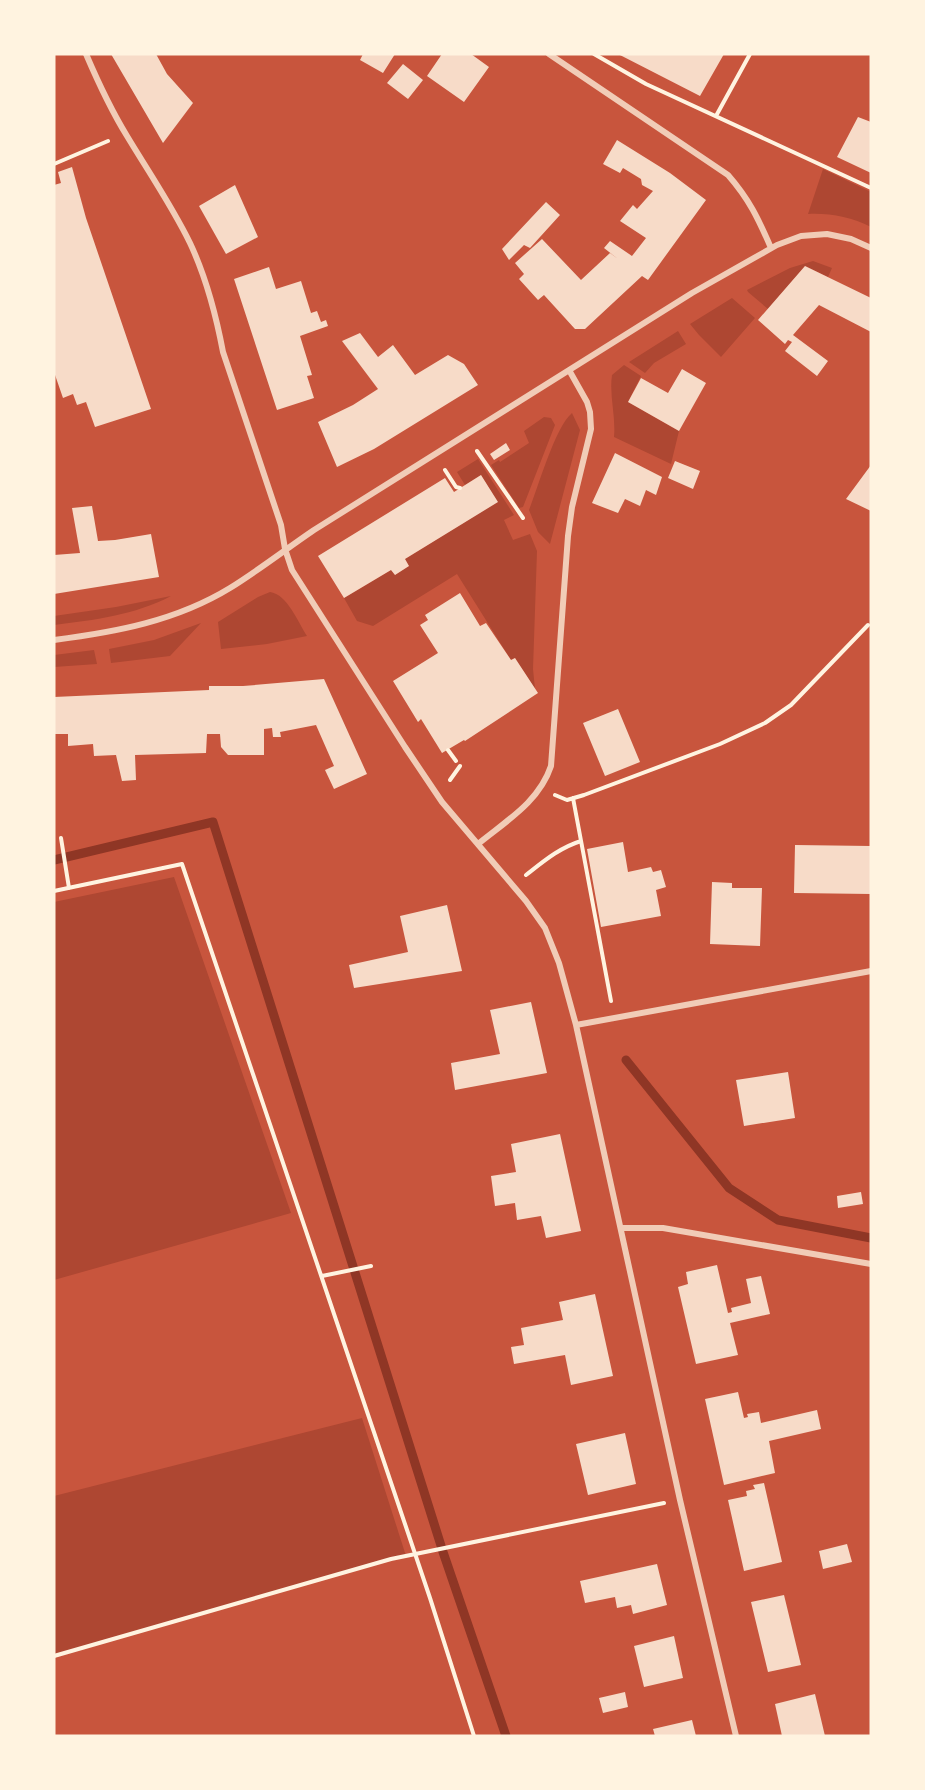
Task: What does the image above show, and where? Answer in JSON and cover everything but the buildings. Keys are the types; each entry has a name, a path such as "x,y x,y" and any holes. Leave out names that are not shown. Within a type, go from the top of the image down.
{"street":[{"path":"86,54 104,95 171,209 201,269 224,352 281,525 285,549 299,584 442,802 513,885 545,928 576,1025 680,1500 736,1736"},
{"path":"549,54 728,175 745,194 771,248"},
{"path":"54,640 146,625 225,591 285,549 569,370 692,293 771,248 801,236 827,234 844,237 871,248"},
{"path":"478,844 538,793 546,781 551,766 568,536 572,507 591,429 587,402 569,370"},
{"path":"576,1025 871,971"},
{"path":"621,1228 663,1228 871,1264"}],"path":[{"path":"594,54 646,84 871,188"},
{"path":"716,116 750,54"},
{"path":"54,164 126,134"},
{"path":"477,451 523,518"},
{"path":"445,470 459,488"},
{"path":"614,1018 573,798 720,744 765,723 791,705 868,625"},
{"path":"448,750 456,761"},
{"path":"61,838 69,888"},
{"path":"513,885 553,853 564,846 581,841"},
{"path":"54,891 182,864 322,1276 474,1736"},
{"path":"322,1276 371,1266"},
{"path":"54,1656 391,1559 680,1500"}],"shaded area":[{"path":"823,169 871,192 871,227 840,216 808,214"},
{"path":"813,261 832,268 828,277 805,266 768,309 747,290 790,268"},
{"path":"732,298 755,318 721,357 690,324"},
{"path":"678,331 686,344 654,363 645,373 629,362"},
{"path":"624,365 641,376 628,402 679,431 671,464 614,437 612,375"},
{"path":"572,413 580,430 550,544 538,532 529,510 553,444"},
{"path":"544,417 551,418 555,425 523,507 519,508 491,465 499,460 500,462 529,443 524,431"},
{"path":"478,459 514,515 504,520 513,540 530,534 537,551 533,669 535,689 515,658 511,660 457,574 373,626 357,621 344,598 391,570 395,575 409,566 405,559 497,502 481,475 465,485 457,472"},
{"path":"270,592 287,603 307,636 267,644 221,649 218,622"},
{"path":"171,596 129,612 54,625 54,616"},
{"path":"201,623 170,656 111,663 109,649 154,640"},
{"path":"94,650 97,664 54,667 54,655"},
{"path":"174,877 291,1213 54,1280 54,902"},
{"path":"362,1418 406,1556 54,1656 54,1496"}],"waterway":[{"path":"54,860 213,822 443,1552 506,1736"},
{"path":"626,1060 729,1188 778,1220 871,1238"}]}
